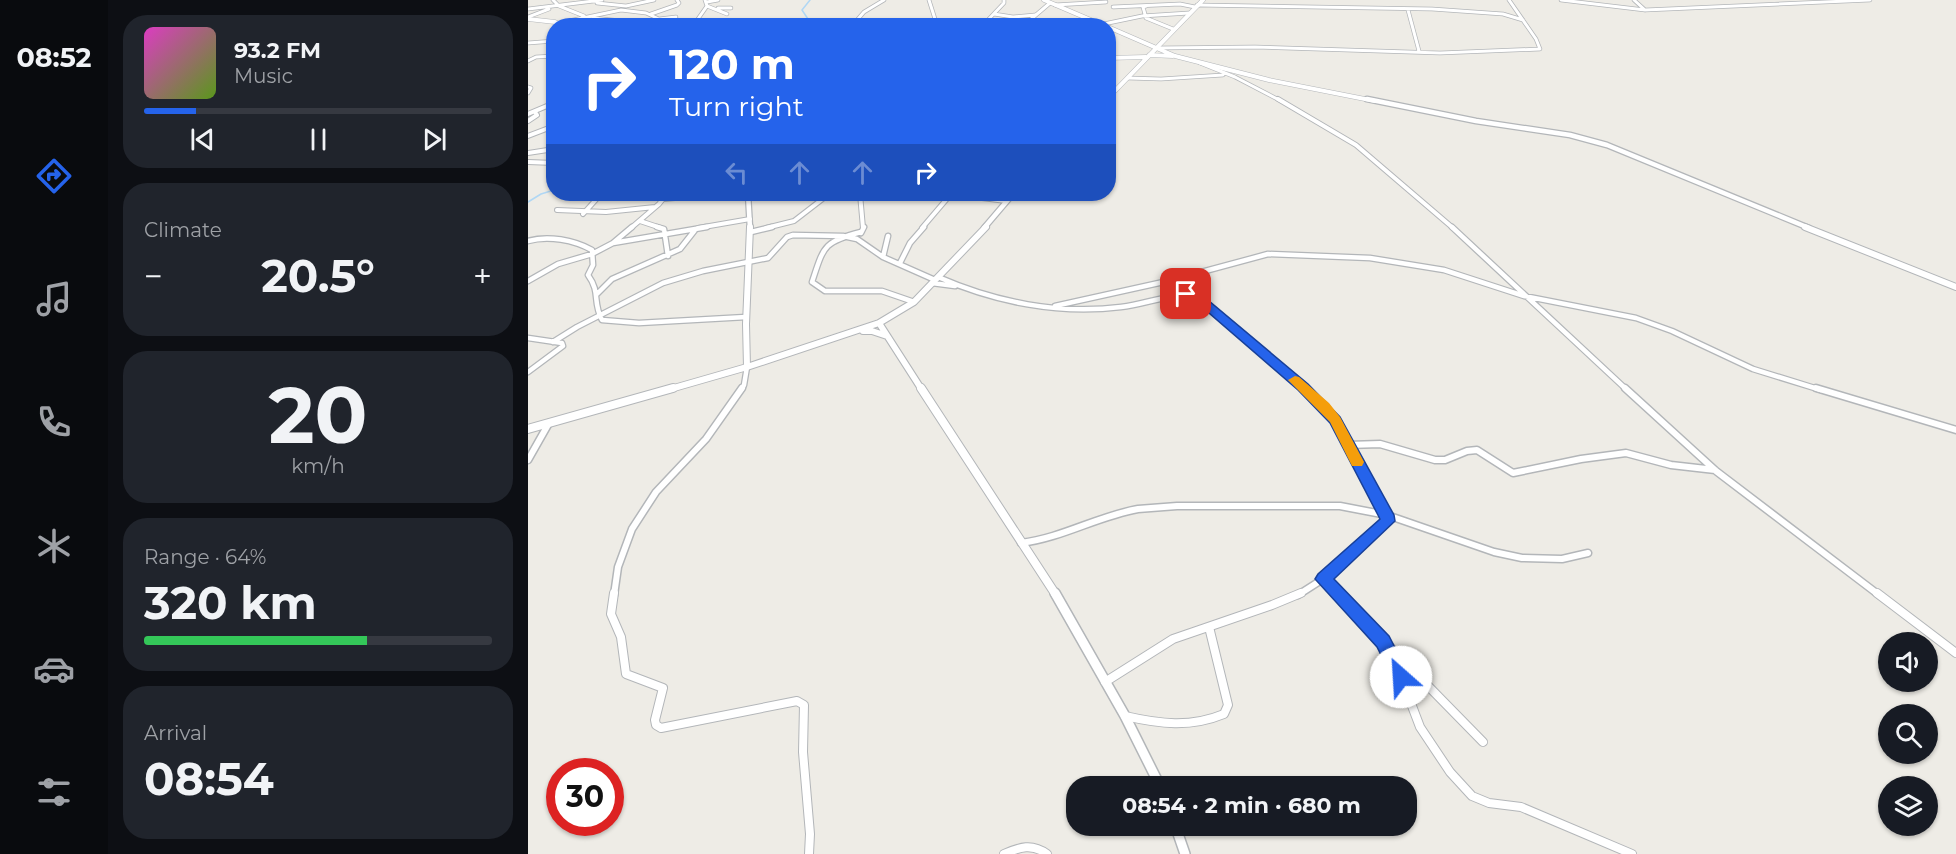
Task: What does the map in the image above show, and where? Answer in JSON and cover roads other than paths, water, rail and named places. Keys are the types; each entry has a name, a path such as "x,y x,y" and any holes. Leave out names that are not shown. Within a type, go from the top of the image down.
{"street":[{"path":"553,0 559,6 569,8 579,15 598,18"},
{"path":"528,9 602,0"},
{"path":"585,18 654,0"},
{"path":"651,14 677,5 679,3 676,0"},
{"path":"698,18 706,3 718,0"},
{"path":"859,18 864,12 884,0"},
{"path":"929,0 935,18"},
{"path":"991,18 1004,0"},
{"path":"1044,0 1087,18"},
{"path":"1141,0 1141,5"},
{"path":"1180,4 1187,0 1187,6"},
{"path":"1116,90 1203,0"},
{"path":"1294,8 1298,0"},
{"path":"1155,48 1470,52 1540,49 1509,0"},
{"path":"1562,0 1645,10 1870,0"},
{"path":"1634,0 1645,10"},
{"path":"1746,0 1756,6"},
{"path":"1774,0 1781,4"},
{"path":"592,2 626,6"},
{"path":"1032,18 1052,4 1106,2"},
{"path":"706,3 727,14"},
{"path":"1113,7 1180,4 1193,9"},
{"path":"1146,6 1143,8 1152,22 1173,29"},
{"path":"716,8 731,8"},
{"path":"1116,20 1193,9 1294,8 1503,14 1522,20"},
{"path":"528,18 549,9"},
{"path":"618,10 651,14 657,18"},
{"path":"1408,10 1419,51"},
{"path":"994,14 1013,17 1035,15"},
{"path":"668,18 676,17"},
{"path":"528,18 546,21"},
{"path":"1116,30 1175,56 1198,62 1409,109 1570,135 1607,145 1766,212 1956,286"},
{"path":"528,43 546,42"},
{"path":"528,61 536,57 546,56"},
{"path":"1116,58 1175,56"},
{"path":"1198,62 1302,112 1356,145 1451,226 1524,296 1716,471 1956,653"},
{"path":"1128,78 1161,79 1228,75"},
{"path":"528,87 531,88 528,93"},
{"path":"528,114 546,107"},
{"path":"528,121 537,115 535,112"},
{"path":"528,136 546,129"},
{"path":"528,153 546,149"},
{"path":"528,162 546,163"},
{"path":"583,214 595,201"},
{"path":"528,280 558,264 592,254 613,243 662,201"},
{"path":"749,201 751,232 746,317 747,375 744,385 706,439 656,492 636,520 618,567 611,615 621,637 626,674 661,685 663,688 655,720 656,725 661,728 802,702 804,705 803,752 810,834 809,854"},
{"path":"751,232 794,221 820,201"},
{"path":"857,239 864,226 861,201"},
{"path":"900,263 910,243 944,201"},
{"path":"528,429 747,367 879,323 914,302 988,224 1006,201"},
{"path":"557,210 583,214 655,207"},
{"path":"613,243 750,219"},
{"path":"640,221 661,227 666,235 668,256"},
{"path":"695,230 682,248 621,275 599,289 595,307 600,317 602,320 637,323 683,322 716,315 746,317"},
{"path":"861,232 843,236 824,250 812,282 815,287 837,292 885,291 901,295 914,302"},
{"path":"553,342 577,327 663,283 703,271 770,257 790,236 843,236 857,239 883,257 935,280 988,296 1055,306 1085,309 1108,308 1174,296 1193,296 1324,406 1335,420 1387,515 1388,521 1323,579 1302,592 1272,606 1161,645 1105,682"},
{"path":"883,257 888,236"},
{"path":"528,241 537,238 590,248 593,265 588,275 594,283 597,294"},
{"path":"1055,306 1282,253 1370,258 1435,269 1477,279 1524,296 1644,320 1753,369 1956,430"},
{"path":"935,280 957,286"},
{"path":"879,323 1062,603 1125,716 1155,776"},
{"path":"852,332 872,331 887,336"},
{"path":"528,338 562,343 563,346 528,372"},
{"path":"528,460 549,423"},
{"path":"1348,445 1380,444 1436,460 1445,460 1467,451 1477,450 1514,473 1581,459 1626,453 1671,465 1716,471"},
{"path":"1021,543 1042,541 1123,512 1166,505 1227,507 1312,504 1355,508 1387,515 1510,558 1538,561 1570,559 1588,553"},
{"path":"1323,579 1483,742"},
{"path":"1125,716 1170,726 1198,722 1224,714 1228,705 1209,627"},
{"path":"1383,642 1401,677 1420,727 1450,772 1466,791 1481,801 1509,804 1535,812 1632,854"},
{"path":"1179,836 1185,854"},
{"path":"1004,854 1026,845 1036,846 1047,854"}],"waterway":[{"path":"807,18 802,10 810,0"},
{"path":"528,202 546,192"}]}
